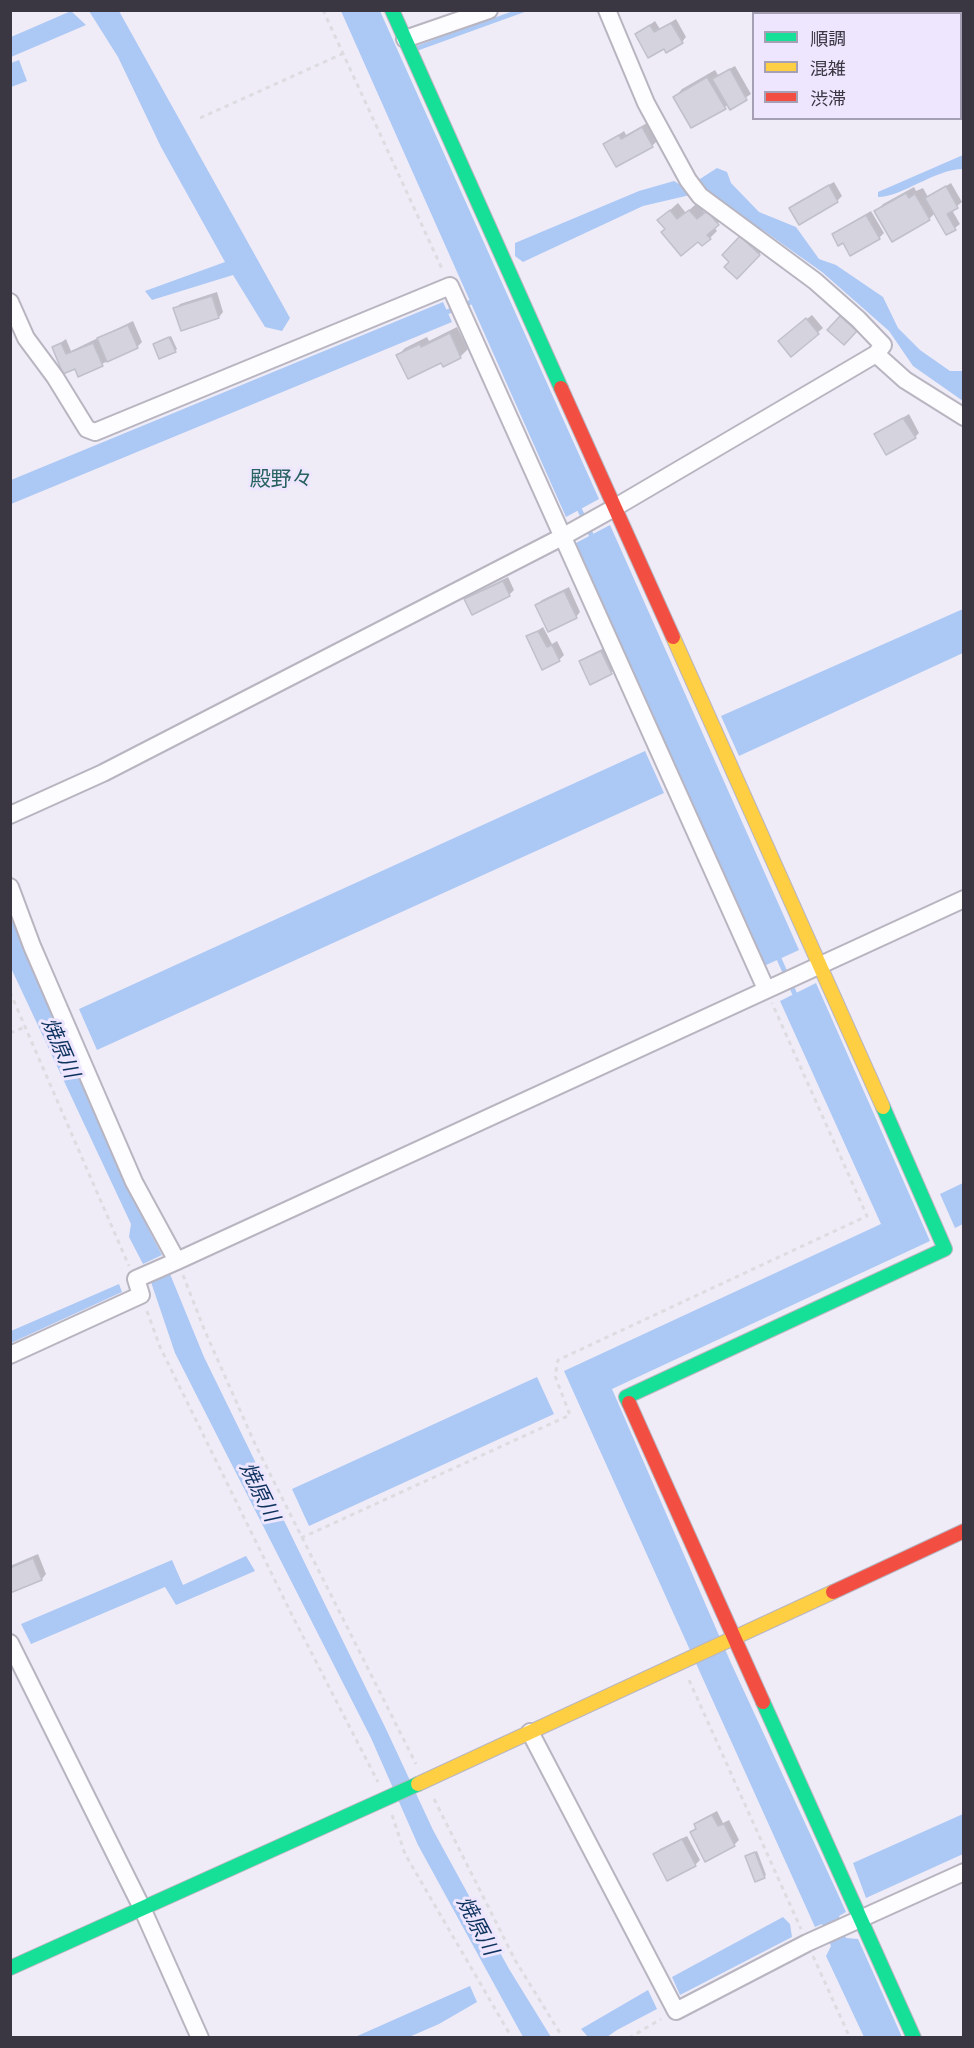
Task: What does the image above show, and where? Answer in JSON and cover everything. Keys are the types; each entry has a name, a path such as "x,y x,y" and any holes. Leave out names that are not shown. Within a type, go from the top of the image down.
{"street":[{"path":"392,10 945,1250 626,1397 733,1638 854,1922 914,2037"},
{"path":"409,48 489,10"},
{"path":"10,815 103,773 562,537 876,354 883,345 815,281 700,196 688,180 646,103 607,10"},
{"path":"10,302 26,338 56,377 87,429 95,432 456,299 768,988"},
{"path":"876,354 905,380 963,417"},
{"path":"10,887 32,946 134,1182 173,1262"},
{"path":"10,1355 141,1283 173,1262 963,899"},
{"path":"10,1968 424,1781 963,1531"},
{"path":"10,1643 142,1908 200,2037"},
{"path":"530,1732 676,2011 815,1940 963,1872"}],"path":[{"path":"323,10 456,299"},
{"path":"200,118 342,54"},
{"path":"301,1538 570,1415 555,1376 558,1360 867,1216 768,988"},
{"path":"10,992 141,1283 159,1347 386,1798 405,1854 512,2037"},
{"path":"10,1034 25,1027"},
{"path":"173,1262 301,1538 351,1632 395,1726 515,1960 563,2037"},
{"path":"681,1662 815,1940 850,2037"},
{"path":"629,2037 676,2011"}],"water":[{"path":"71,11 86,25 11,57 11,37"},
{"path":"89,11 119,11 290,318 282,331 265,327 233,275 152,300 145,291 225,262 161,147 118,57"},
{"path":"341,11 380,11 599,499 566,517"},
{"path":"19,60 27,81 11,87 11,63"},
{"path":"963,155 963,169 941,173 897,193 878,197 878,192"},
{"path":"717,168 727,172 731,183 759,212 796,227 819,259 836,265 883,297 898,328 920,350 950,371 963,371 963,401 913,366 889,331 822,272 764,231 690,195 643,206 523,262 515,256 515,243 639,191 674,181 686,188"},
{"path":"443,302 452,322 11,504 11,480"},
{"path":"610,525 799,950 764,966 576,543"},
{"path":"963,609 963,653 739,756 721,716"},
{"path":"645,751 664,793 97,1050 79,1009"},
{"name":"焼原川","path":"10,914 101,1129 162,1255 143,1264 129,1237 131,1224 11,968"},
{"path":"816,983 930,1241 612,1389 731,1663 846,1912 839,1916 846,1938 858,1939 902,2037 864,2037 826,1956 831,1946 822,1924 815,1927 564,1371 881,1224 780,1001"},
{"path":"963,1183 963,1224 955,1228 940,1194"},
{"name":"焼原川","path":"170,1274 204,1357 433,1830 509,1969 551,2037 523,2037 418,1845 371,1738 175,1353 151,1282"},
{"path":"119,1284 122,1292 11,1343 11,1331"},
{"path":"537,1377 554,1414 309,1526 292,1489"},
{"path":"246,1556 255,1571 176,1605 165,1587 31,1644 21,1624 172,1560 183,1585"},
{"path":"963,1814 963,1854 866,1898 853,1863"},
{"path":"783,1917 790,1924 792,1937 680,1995 672,1977"},
{"path":"470,1986 477,2002 439,2024 409,2037 355,2037"},
{"path":"648,1990 657,2009 607,2037 588,2037 581,2029"}],"building":[{"path":"671,23 683,43 666,53 664,49 648,58 635,34 650,25 654,32"},
{"path":"730,69 747,100 730,110 712,79"},
{"path":"707,77 726,109 691,128 673,97"},
{"path":"642,127 653,147 616,167 603,144 619,135 621,139"},
{"path":"829,185 838,202 799,225 789,208"},
{"path":"946,186 958,208 947,214 956,230 946,235 925,198"},
{"path":"906,193 909,198 915,194 930,220 892,242 874,211"},
{"path":"670,210 677,219 689,210 697,219 707,211 719,225 707,235 711,239 702,246 698,242 681,256 661,232 665,229 657,220"},
{"path":"866,215 880,239 850,256 843,243 838,246 832,234"},
{"path":"740,236 760,255 737,279 724,267 729,262 722,255"},
{"path":"212,296 219,318 181,331 173,308"},
{"path":"840,316 857,331 844,345 827,330"},
{"path":"806,318 819,334 791,357 778,341"},
{"path":"128,325 138,348 107,362 97,338"},
{"path":"450,333 461,358 443,367 441,363 408,379 396,355 420,344 421,347"},
{"path":"169,337 176,352 159,359 153,344"},
{"path":"61,343 66,354 93,343 103,366 78,377 75,369 63,374 52,347"},
{"path":"903,418 916,438 886,455 874,434"},
{"path":"503,581 510,596 472,615 464,599"},
{"path":"564,591 577,618 548,632 535,605"},
{"path":"538,631 547,647 552,645 560,661 542,670 526,636"},
{"path":"601,651 612,674 590,685 579,661"},
{"path":"33,1558 42,1580 10,1593 10,1568"},
{"path":"712,1815 718,1826 724,1824 735,1846 705,1862 690,1832 696,1829 694,1824"},
{"path":"682,1839 696,1866 667,1881 653,1854"},
{"path":"755,1852 765,1878 755,1882 745,1856"}],"waterway":[{"path":"415,49 523,10"},
{"path":"447,312 471,302"},
{"path":"578,506 594,541"},
{"path":"776,952 797,999"}],"traffic: fast":[{"path":"392,10 561,388"},
{"path":"629,1403 626,1397 945,1249 883,1107"},
{"path":"763,1702 914,2038"},
{"path":"10,1968 418,1784"}],"traffic: slow":[{"path":"673,637 883,1107"},
{"path":"418,1784 833,1592"}],"traffic: jam":[{"path":"561,388 673,637"},
{"path":"629,1403 763,1702"},
{"path":"833,1592 964,1531"}],"district":[{"name":"殿野々","path":"281,480"}]}
